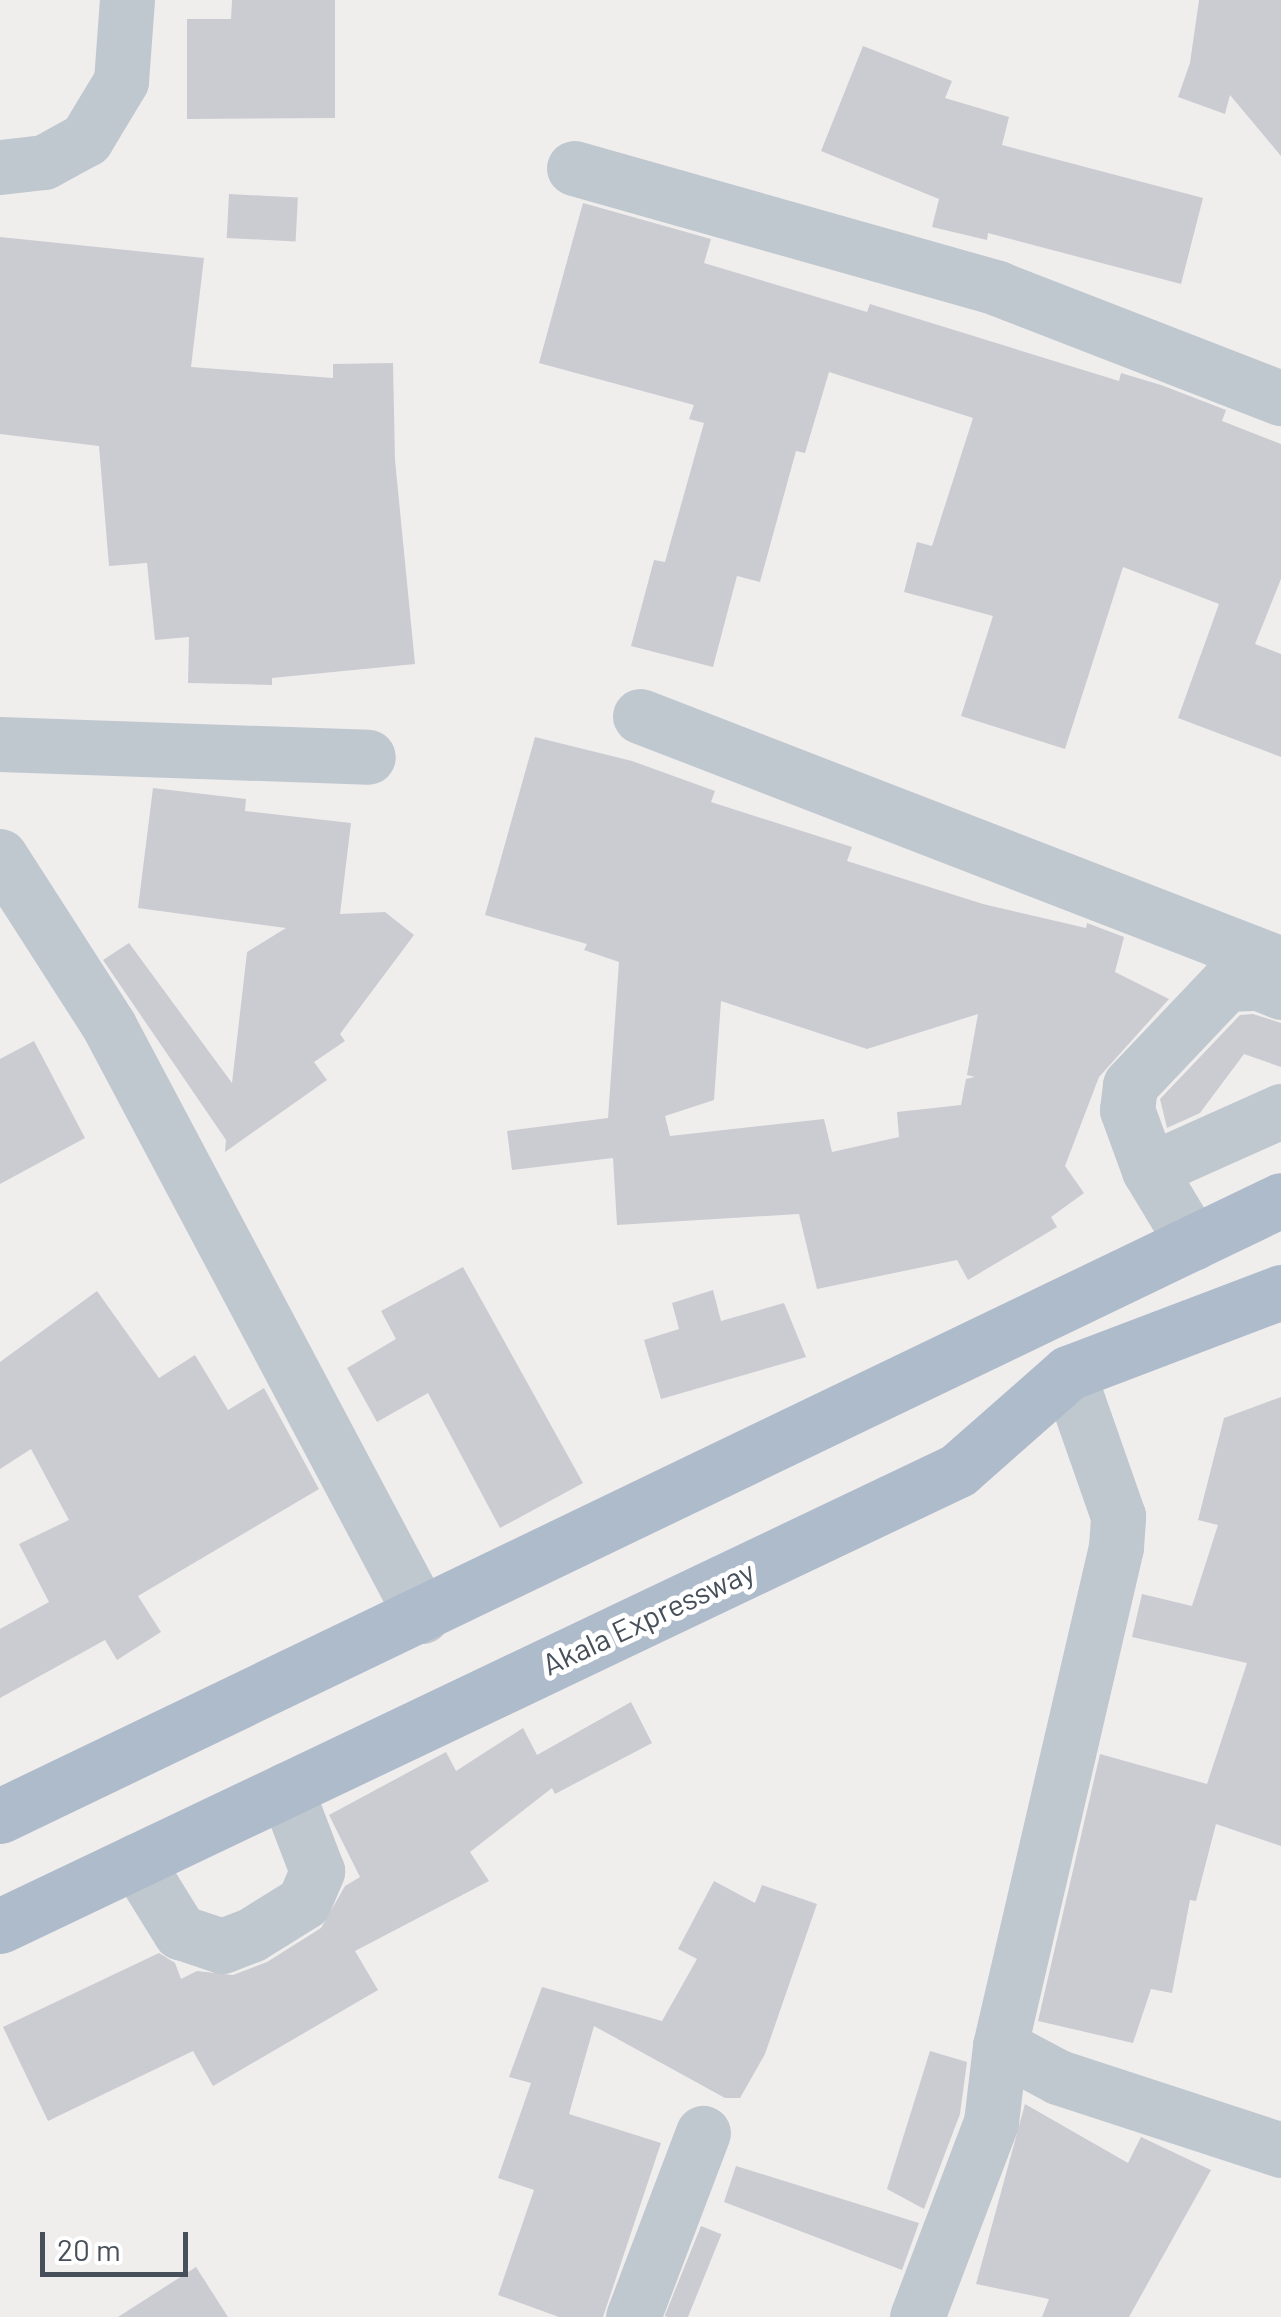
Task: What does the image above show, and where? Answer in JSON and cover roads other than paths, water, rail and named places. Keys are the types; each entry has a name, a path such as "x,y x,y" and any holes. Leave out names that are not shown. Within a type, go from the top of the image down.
{"main road":[{"path":"2,1810 422,1616 1281,1200"},
{"name":"Akala Expressway","path":"0,1926 958,1470 1068,1373 1281,1292"}],"street":[{"path":"0,167 44,162 86,140 121,81 126,0"},
{"path":"574,168 702,199 996,288 1281,398"},
{"path":"640,716 1281,964"},
{"path":"0,744 368,757"},
{"path":"0,856 108,1026 422,1616"},
{"path":"1192,1243 1149,1170 1127,1110 1130,1085 1226,984 1259,983 1281,992"},
{"path":"1149,1170 1281,1111"},
{"path":"918,2317 991,2122 1000,2046 1116,1547 1118,1516 1068,1373"},
{"path":"136,1861 180,1932 222,1946 251,1935 304,1902 316,1871 286,1790"},
{"path":"1000,2046 1058,2077 1281,2150"},
{"path":"633,2317 703,2133"}]}
